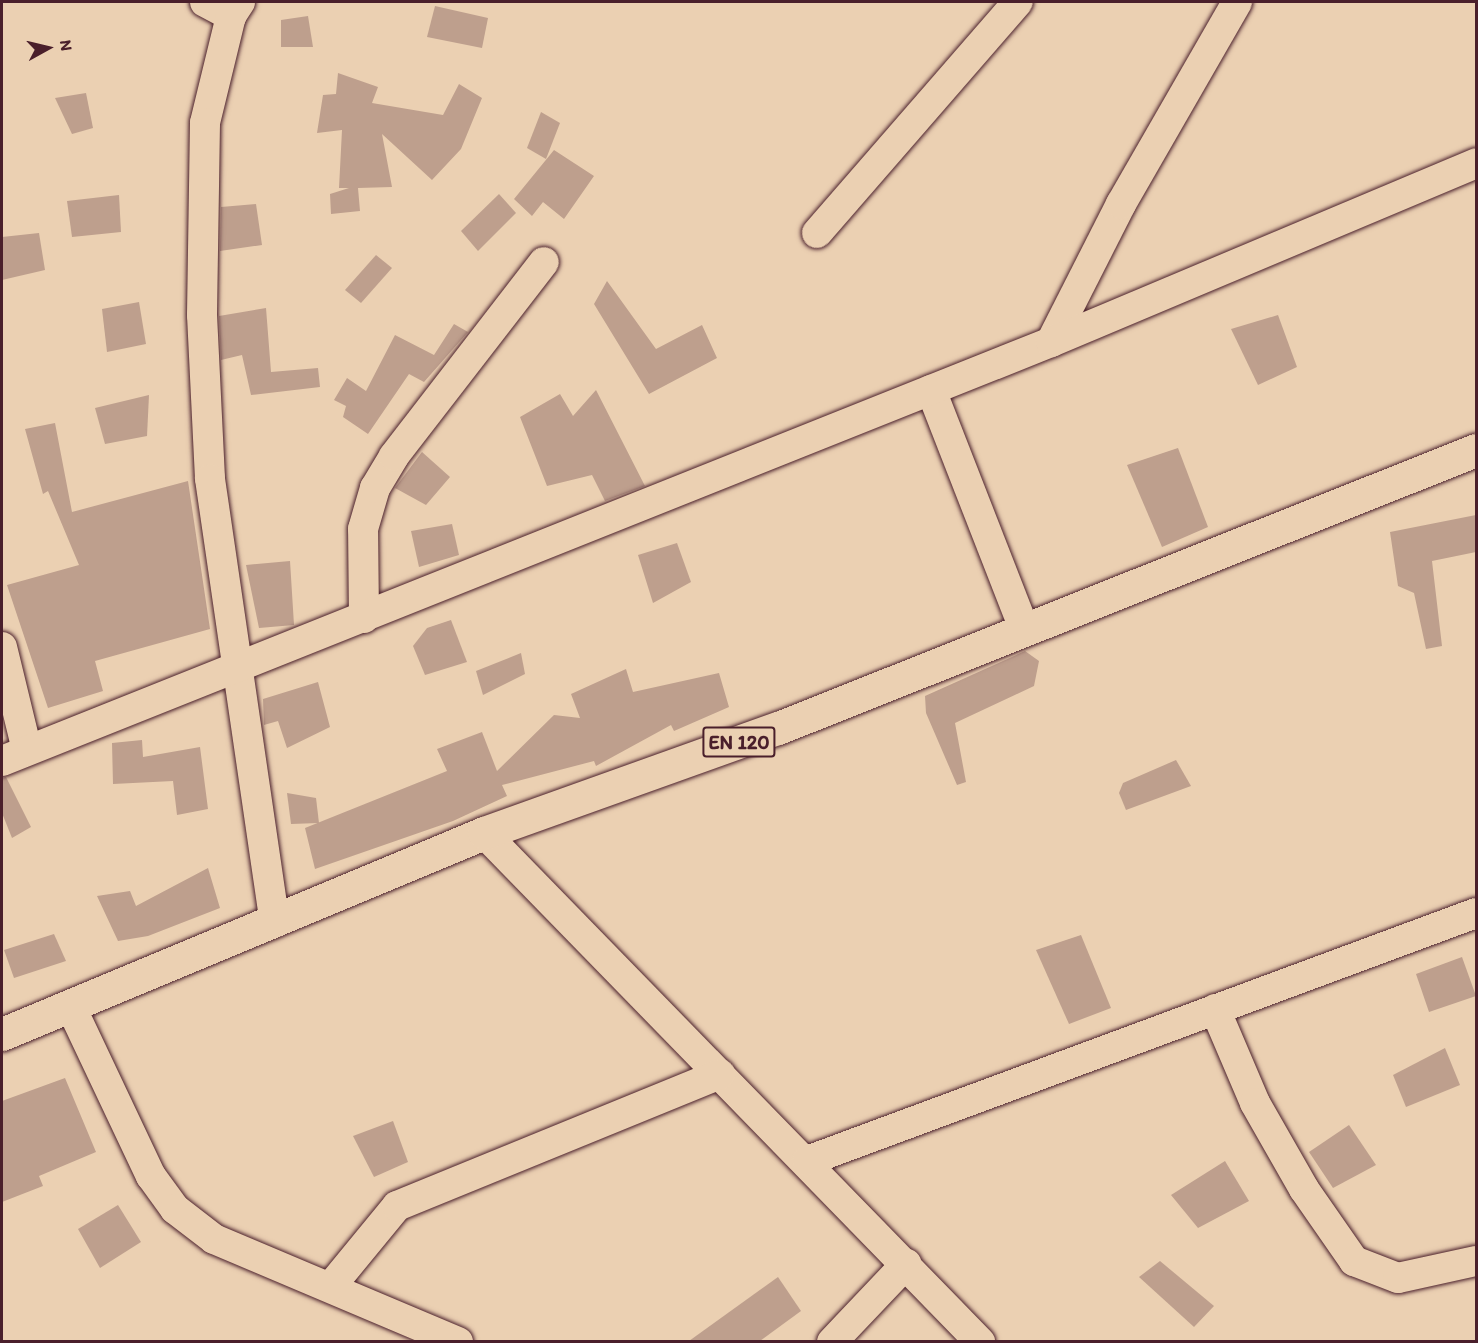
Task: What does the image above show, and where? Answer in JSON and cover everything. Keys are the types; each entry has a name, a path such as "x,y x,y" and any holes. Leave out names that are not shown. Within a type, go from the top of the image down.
{"main road":[{"name":"EN 120","path":"2,1034 484,833 1025,632 1476,450"}],"street":[{"path":"205,2 236,9 205,123 202,315 210,480 234,666 275,921"},
{"path":"817,233 1018,2"},
{"path":"1051,342 1121,204 1237,2"},
{"path":"2,647 14,756 234,666 364,618 1051,342 1476,163"},
{"path":"364,618 363,529 375,488 394,456 544,262"},
{"path":"931,390 1025,632"},
{"path":"484,833 807,1161 980,1341"},
{"path":"807,1161 1476,913"},
{"path":"71,1007 151,1176 175,1209 214,1239 332,1285 458,1341"},
{"path":"1215,1009 1255,1104 1304,1189 1354,1261 1398,1278 1476,1261"},
{"path":"332,1285 397,1206 720,1074"},
{"path":"832,1341 906,1264"}],"building":[{"path":"435,6 488,18 482,48 427,37"},
{"path":"308,16 313,47 281,47 281,20"},
{"path":"338,73 378,87 372,103 443,115 459,84 482,98 461,149 432,180 382,134 392,187 358,188 360,211 331,214 330,194 349,188 339,188 342,130 317,133 323,95 336,94"},
{"path":"86,93 93,128 72,134 55,98"},
{"path":"541,112 560,123 546,159 527,148"},
{"path":"554,150 594,176 564,219 543,202 532,216 514,199"},
{"path":"499,194 516,213 478,251 461,231"},
{"path":"119,195 121,232 72,237 67,201"},
{"path":"256,204 262,245 220,251 221,207"},
{"path":"39,233 45,270 2,280 2,237"},
{"path":"376,255 392,268 361,303 345,290"},
{"path":"607,281 656,349 702,325 717,358 649,394 594,304"},
{"path":"139,302 146,344 107,352 102,309"},
{"path":"266,308 271,372 318,368 320,387 251,395 242,355 221,360 219,316"},
{"path":"1278,315 1297,367 1258,385 1231,329"},
{"path":"454,324 468,332 424,382 409,374 368,434 343,417 346,406 334,400 347,378 366,391 395,335 434,355"},
{"path":"596,390 645,486 605,501 592,475 547,486 520,417 560,394 573,416"},
{"path":"149,395 147,436 105,444 95,408"},
{"path":"55,423 72,512 188,481 210,629 95,661 103,691 48,708 7,585 79,565 48,491 43,494 25,429"},
{"path":"1178,448 1208,527 1162,547 1127,465"},
{"path":"422,452 450,477 426,505 395,488"},
{"path":"1476,515 1476,552 1432,561 1442,646 1426,649 1414,593 1398,586 1390,532"},
{"path":"452,524 459,555 419,567 411,531"},
{"path":"677,543 691,582 653,603 638,555"},
{"path":"290,561 294,625 259,628 246,565"},
{"path":"451,620 467,662 425,675 413,646 427,628"},
{"path":"1025,651 1039,661 1034,686 955,723 966,782 957,785 926,713 925,696"},
{"path":"521,653 525,674 483,695 476,671"},
{"path":"626,669 633,692 719,673 729,707 674,731 671,725 596,766 594,761 502,785 507,796 453,821 315,869 305,828 447,771 437,749 482,732 497,771 554,715 580,718 571,694"},
{"path":"318,682 330,727 287,748 278,721 264,725 263,699"},
{"path":"142,740 143,757 200,747 208,809 177,815 173,781 113,784 112,743"},
{"path":"1176,760 1191,786 1126,810 1119,793 1123,783"},
{"path":"6,777 31,827 12,838 2,813 2,778"},
{"path":"287,793 316,798 319,823 291,824"},
{"path":"208,868 220,908 148,936 118,941 97,896 130,891 136,906"},
{"path":"54,934 66,961 14,978 4,950"},
{"path":"1081,935 1111,1008 1069,1024 1036,950"},
{"path":"1462,957 1476,996 1429,1012 1416,974"},
{"path":"1445,1048 1460,1085 1406,1107 1393,1075"},
{"path":"65,1078 96,1152 39,1176 43,1186 2,1202 2,1101"},
{"path":"393,1121 408,1162 374,1177 353,1136"},
{"path":"1349,1125 1376,1165 1333,1188 1309,1152"},
{"path":"1225,1161 1249,1201 1198,1228 1171,1195"},
{"path":"118,1205 141,1242 100,1268 78,1229"},
{"path":"1160,1261 1214,1306 1194,1327 1139,1277"},
{"path":"778,1277 801,1311 760,1341 689,1341"}]}
